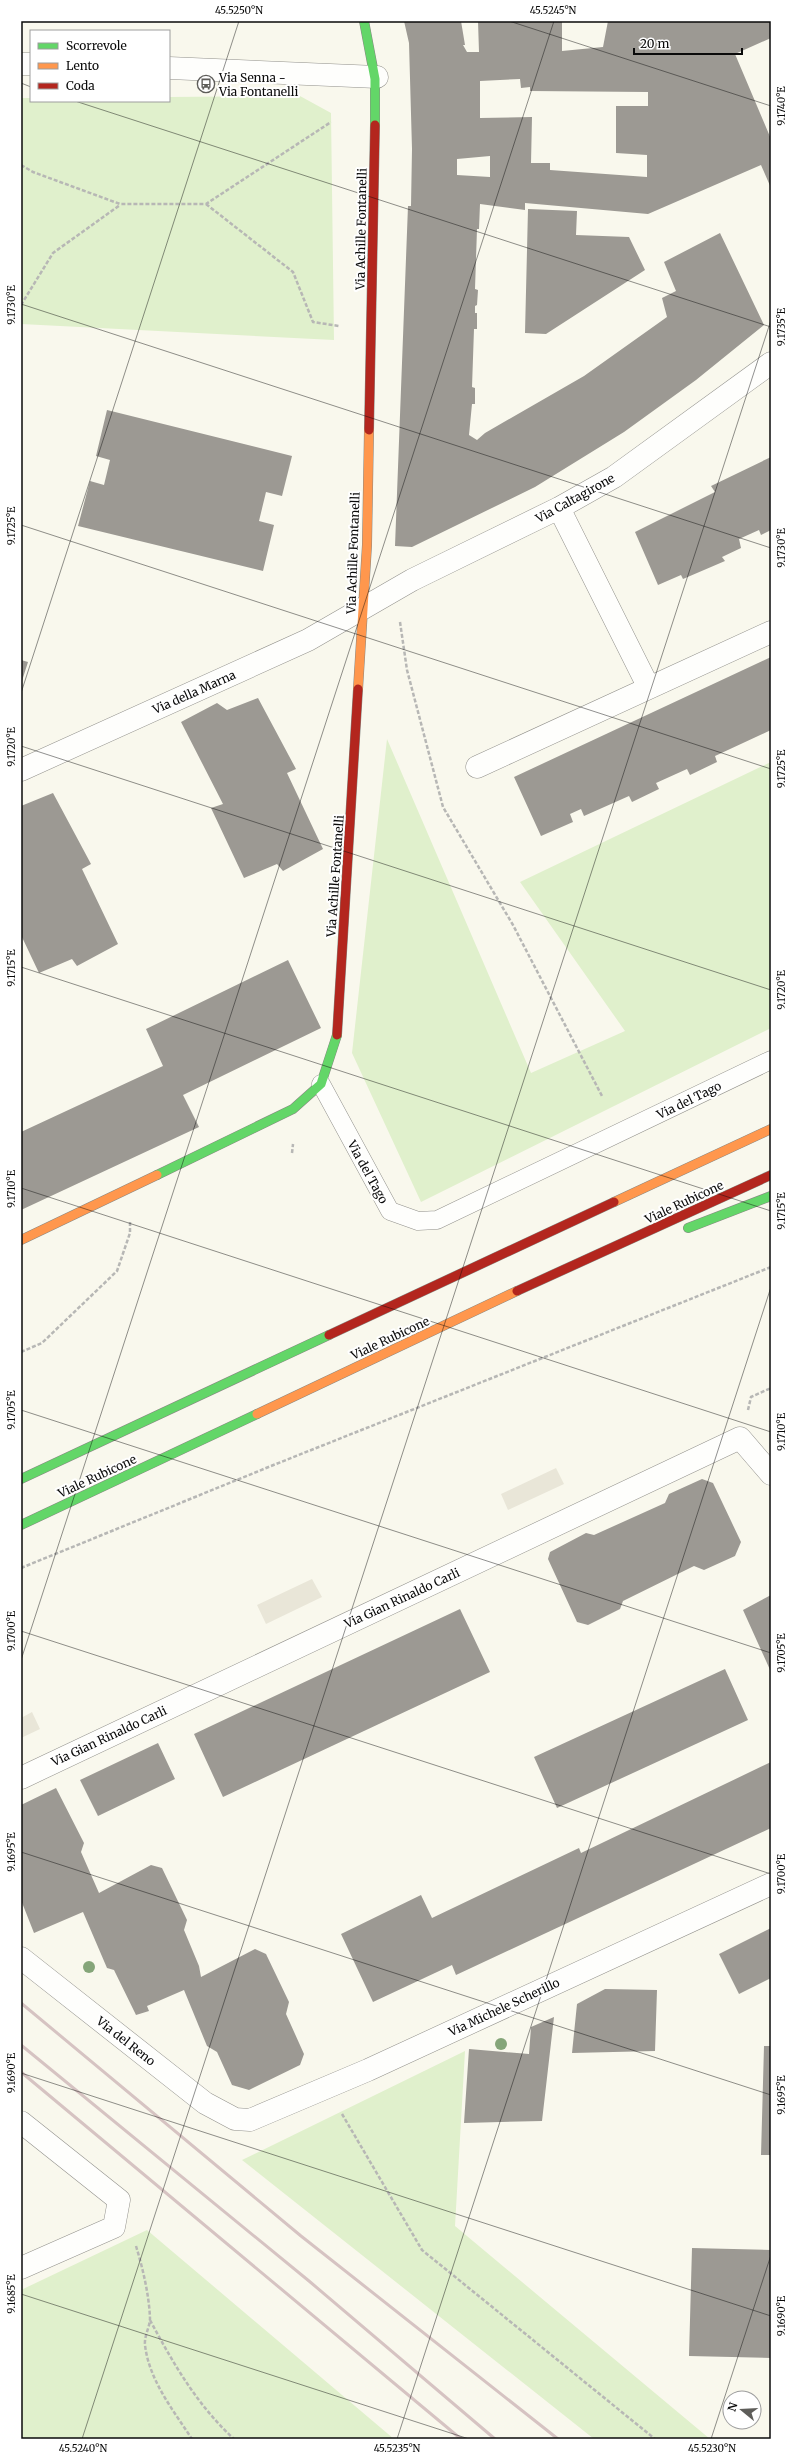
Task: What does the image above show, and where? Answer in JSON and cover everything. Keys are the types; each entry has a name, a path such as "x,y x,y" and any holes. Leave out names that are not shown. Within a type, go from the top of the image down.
{"main road":[{"name":"Via Achille Fontanelli","path":"321,1084 337,1039 367,546 377,77 364,21"},
{"path":"21,1240 293,1109 321,1084"},
{"path":"21,1479 771,1129"},
{"name":"Viale Rubicone","path":"21,1525 478,1309 771,1175"},
{"path":"676,1233 771,1196"},
{"path":"478,1309 625,1253"}],"street":[{"path":"170,68 377,77"},
{"name":"Via Caltagirone","path":"364,606 559,508 614,477 771,363"},
{"path":"559,508 649,688"},
{"name":"Via della Marna","path":"21,770 308,640 364,606"},
{"path":"477,767 771,632"},
{"name":"Via Gian Rinaldo Carli","path":"21,1778 740,1438 771,1474"},
{"name":"Via Michele Scherillo","path":"235,2119 250,2120 330,2087 771,1884"},
{"name":"Via del Reno","path":"21,1958 205,2103 235,2119"},
{"path":"21,2122 119,2200 114,2227 21,2268"}],"lane":[{"name":"Via del Tago","path":"321,1084 390,1211 418,1221 438,1220 771,1060"}],"path":[{"path":"21,165 34,172 120,204 206,204 331,122"},
{"path":"21,305 53,253 120,204"},
{"path":"206,204 293,272 313,322 339,326"},
{"path":"400,619 407,670 443,808 513,925 602,1096"},
{"path":"21,1352 42,1343 117,1272 130,1233 130,1218"},
{"path":"21,1568 286,1460 771,1267"},
{"path":"338,2108 422,2250 655,2439"},
{"path":"135,2243 141,2264 150,2319 187,2384 205,2409 234,2439"},
{"path":"150,2319 144,2343 149,2365 162,2393 192,2439"}],"green space":[{"path":"300,96 331,113 334,340 21,324 21,98 30,98 30,102 170,102 170,97"},
{"path":"387,739 531,1073 625,1031 520,882 771,762 771,1028 421,1202 352,1053"},
{"path":"465,2051 455,2226 710,2439 594,2439 242,2160"},
{"path":"147,2230 394,2439 21,2439 21,2290"}],"shaded area":[{"path":"556,1468 564,1484 508,1510 501,1494"},
{"path":"312,1579 322,1597 266,1624 257,1605"},
{"path":"32,1712 40,1729 21,1738 21,1718"}],"building":[{"path":"404,21 461,21 465,45 463,45 467,52 479,52 478,21 562,21 562,51 603,47 608,21 771,21 771,38 735,54 771,139 771,188 761,165 648,214 525,203 525,210 480,204 479,229 477,229 475,289 478,290 477,305 475,306 475,313 477,313 477,329 474,329 472,387 475,388 475,404 472,404 469,435 477,440 485,433 584,376 667,317 662,298 676,291 664,262 720,233 764,325 696,380 624,432 535,487 412,547 395,546 408,206 411,206 412,149 409,43","holes":["520,79 521,88 530,87 530,91 648,92 648,106 616,106 616,153 647,155 647,177 550,170 550,163 531,163 532,117 480,118 480,81","490,156 490,177 457,175 457,159"]},
{"path":"528,209 577,211 576,235 629,237 645,270 546,334 525,333"},
{"path":"107,410 292,456 282,496 266,492 259,521 274,525 263,571 78,526 90,481 104,485 110,460 96,456"},
{"path":"771,457 771,530 761,535 759,530 739,539 741,548 722,557 725,561 683,579 681,575 658,585 635,532 715,492 711,486"},
{"path":"771,657 771,730 715,756 717,762 690,775 687,769 656,783 659,789 632,802 629,796 584,816 581,809 570,814 573,822 541,836 514,777"},
{"path":"21,660 28,662 21,684"},
{"path":"258,698 296,769 287,773 323,849 283,871 277,864 244,878 211,808 223,804 181,722 217,703 227,710"},
{"path":"53,793 91,864 82,869 118,944 77,966 72,959 39,973 21,935 21,806"},
{"path":"288,960 321,1028 183,1095 199,1127 21,1210 21,1132 163,1066 146,1029"},
{"path":"702,1479 713,1483 741,1542 735,1556 704,1570 694,1566 623,1601 620,1609 588,1625 577,1622 548,1559 550,1552 586,1533 594,1535 665,1503 669,1494"},
{"path":"771,1595 771,1672 743,1610"},
{"path":"460,1609 490,1672 223,1797 194,1734"},
{"path":"725,1669 748,1720 557,1808 534,1757"},
{"path":"158,1743 175,1779 98,1816 80,1780"},
{"path":"771,1762 771,1828 456,1975 452,1965 373,2002 341,1934 421,1895 432,1918 579,1848 581,1853"},
{"path":"56,1788 84,1843 81,1852 99,1893 151,1865 162,1868 187,1920 184,1930 199,1966 201,1977 255,1949 266,1954 289,2002 286,2014 304,2054 300,2065 249,2090 232,2085 217,2052 207,2046 184,1990 147,2006 149,2011 136,2015 114,1970 107,1968 83,1912 34,1933 21,1900 21,1805"},
{"path":"771,1928 771,1978 739,1994 719,1954"},
{"path":"605,1989 657,1990 655,2051 572,2053 577,2004"},
{"path":"554,2017 542,2121 464,2123 469,2049 529,2054 531,2027"},
{"path":"764,2046 771,2046 771,2155 761,2155"},
{"path":"692,2248 771,2250 771,2358 689,2356"}],"railway":[{"path":"21,2003 301,2236 558,2439"},
{"path":"21,2045 309,2281 495,2439"},
{"path":"21,2072 461,2439"}],"traffic: fast":[{"path":"364,21 375,79 375,125"},
{"path":"157,1175 293,1109 321,1084 337,1035"},
{"path":"688,1228 771,1196"},
{"path":"21,1479 329,1335"},
{"path":"21,1525 257,1414"}],"traffic: slow":[{"path":"358,689 367,545 369,430"},
{"path":"614,1202 771,1129"},
{"path":"21,1240 157,1175"},
{"path":"257,1414 517,1291"}],"traffic: jam":[{"path":"369,430 375,125"},
{"path":"337,1035 358,689"},
{"path":"517,1291 771,1175"},
{"path":"329,1335 614,1202"}],"place":[{"name":"Via Senna - Via Fontanelli","path":"206,84"}]}
